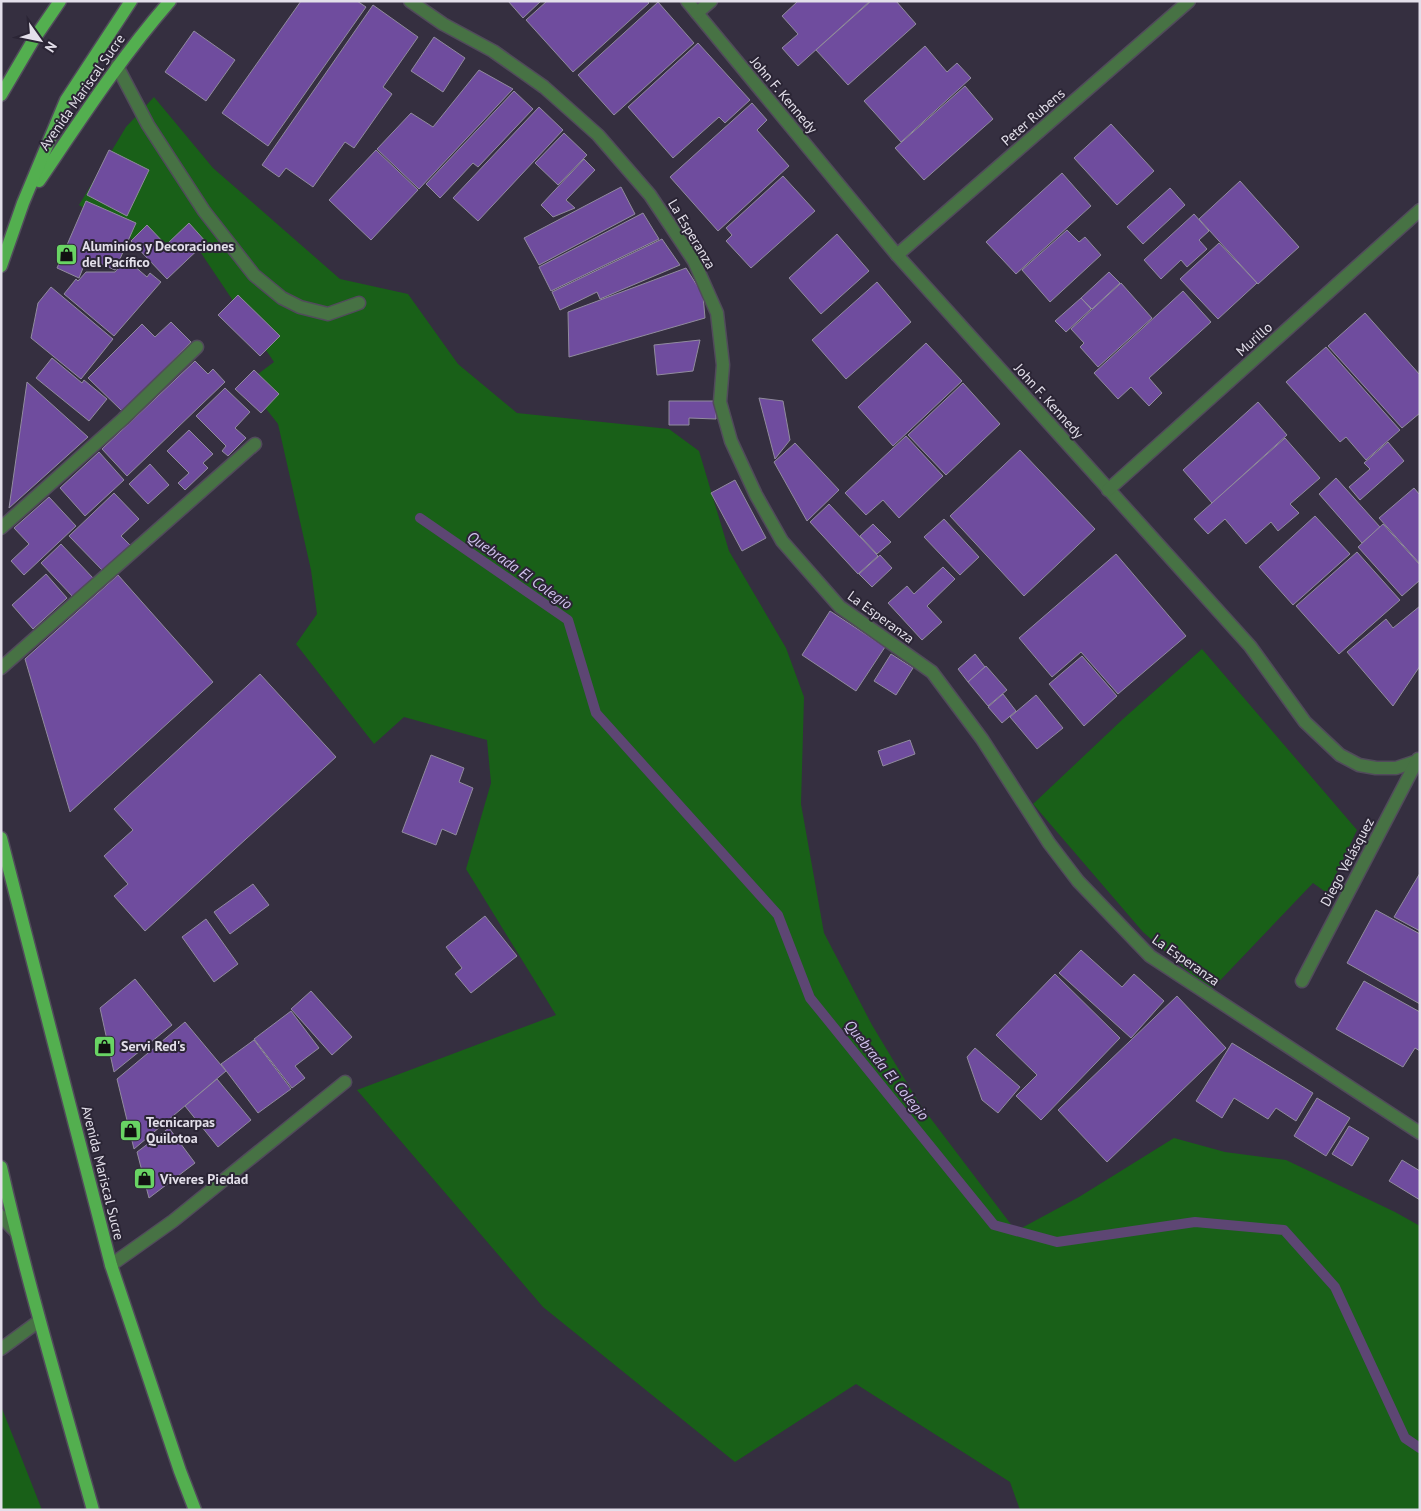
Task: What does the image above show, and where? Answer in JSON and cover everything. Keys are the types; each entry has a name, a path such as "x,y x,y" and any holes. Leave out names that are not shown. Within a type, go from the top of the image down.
{"main road":[{"path":"1,95 34,39 60,1"},
{"name":"Avenida Mariscal Sucre","path":"1,266 23,203 66,100 131,1"},
{"name":"Avenida Mariscal Sucre","path":"23,203 117,66 170,1"},
{"name":"Avenida Mariscal Sucre","path":"1,838 111,1265 180,1471 195,1510"},
{"path":"1,1167 15,1230 39,1321 94,1510"}],"street":[{"name":"La Esperanza","path":"410,1 442,24 493,51 544,87 598,135 650,195 694,261 716,313 723,365 720,402 731,441 756,495 782,542 840,607 932,672 982,739 1049,843 1078,881 1150,956 1420,1133"},
{"name":"John F. Kennedy","path":"687,1 897,255 1250,646 1305,722 1340,755 1359,765 1376,768 1396,768 1418,759"},
{"path":"697,13 711,1"},
{"name":"Peter Rubens","path":"897,255 1189,1"},
{"path":"117,66 148,125 204,211 254,275 282,298 300,307 328,314 358,303"},
{"name":"Murillo","path":"1108,490 1420,210"},
{"path":"1,528 123,419 197,347"},
{"path":"1,668 256,444"},
{"name":"Diego Velásquez","path":"1302,981 1418,759"},
{"path":"111,1265 173,1221 345,1082"},
{"path":"1,1216 15,1230"},
{"path":"1,1349 39,1321"}],"green space":[{"path":"154,97 213,168 340,279 408,294 458,364 517,413 669,429 699,451 729,551 786,648 804,697 801,804 824,933 872,1025 919,1103 1016,1231 1079,1197 1174,1138 1225,1152 1286,1160 1395,1212 1420,1226 1420,1510 1020,1510 1010,1482 856,1384 735,1462 543,1307 357,1090 556,1015 466,869 491,783 487,740 404,717 374,744 296,644 317,614 311,570 278,424 246,383 274,362 201,253 170,242 148,254 123,231 79,205 126,127"},
{"path":"1202,649 1357,830 1327,893 1313,883 1210,991 1143,932 1033,804 1123,719"},
{"path":"1,1406 42,1510 1,1510"}],"building":[{"path":"301,1 357,1 366,7 268,146 222,113"},
{"path":"508,1 541,1 523,18"},
{"path":"547,1 647,1 649,3 573,72 526,20"},
{"path":"798,1 870,1 798,66 782,48 798,34 782,16"},
{"path":"871,1 896,1 916,24 848,85 816,50"},
{"path":"658,2 694,43 614,115 578,75"},
{"path":"373,5 418,37 383,87 392,94 354,148 345,142 313,187 286,168 279,177 262,165"},
{"path":"194,31 235,60 206,101 165,72"},
{"path":"434,37 465,58 443,92 411,71"},
{"path":"698,43 750,100 725,123 719,117 673,158 628,107"},
{"path":"925,46 947,72 957,63 971,78 901,142 864,101"},
{"path":"479,70 513,89 419,189 377,149 411,113 433,127"},
{"path":"965,86 993,119 924,180 895,148"},
{"path":"514,91 533,109 478,167 473,163 440,198 426,184"},
{"path":"752,103 767,120 757,130 789,166 718,231 670,177"},
{"path":"539,107 563,130 478,221 453,198"},
{"path":"1111,124 1154,171 1117,205 1074,158"},
{"path":"564,133 587,155 558,185 535,163"},
{"path":"109,150 149,170 127,216 87,195"},
{"path":"376,150 418,190 371,240 329,200"},
{"path":"584,159 595,170 566,200 575,208 553,217 541,205"},
{"path":"1062,173 1091,206 1016,274 986,242"},
{"path":"783,176 815,211 751,268 726,241 732,235 726,228"},
{"path":"1240,181 1299,247 1258,284 1199,219"},
{"path":"621,187 635,214 539,265 524,238"},
{"path":"1170,188 1185,205 1143,244 1127,227"},
{"path":"86,201 136,223 115,270 87,258 79,278 57,268"},
{"path":"643,213 659,239 551,291 539,267"},
{"path":"1194,214 1209,231 1199,240 1207,249 1187,267 1181,260 1161,279 1144,260"},
{"path":"189,223 206,242 167,279 131,241 147,225 166,245"},
{"path":"1067,230 1079,242 1085,237 1101,255 1050,302 1022,270"},
{"path":"837,234 869,271 821,314 789,278"},
{"path":"662,239 680,265 600,299 597,292 560,310 552,292"},
{"path":"1219,243 1257,283 1218,319 1180,279"},
{"path":"126,259 147,277 150,273 161,282 114,336 64,294 76,279 78,281 86,272 115,272"},
{"path":"686,268 703,295 705,318 569,357 568,312"},
{"path":"1109,272 1120,283 1092,309 1081,298"},
{"path":"877,282 911,322 846,379 812,340"},
{"path":"1121,283 1152,318 1098,367 1080,347 1084,343 1071,329"},
{"path":"51,287 113,339 81,379 31,338 38,303"},
{"path":"1183,291 1211,322 1149,378 1162,393 1149,406 1131,387 1118,399 1094,373"},
{"path":"238,295 280,336 260,356 218,315"},
{"path":"1081,298 1091,309 1066,332 1055,321"},
{"path":"1365,313 1420,375 1420,413 1402,428 1328,346"},
{"path":"171,322 191,342 122,411 88,378 142,324 155,337"},
{"path":"700,340 693,371 657,375 654,345"},
{"path":"926,343 962,381 893,446 858,407"},
{"path":"1326,347 1400,430 1366,460 1346,437 1340,442 1286,382"},
{"path":"52,358 82,383 84,380 107,399 89,421 36,378"},
{"path":"195,361 208,374 213,369 225,382 127,476 102,449"},
{"path":"254,370 279,394 261,413 235,389"},
{"path":"27,382 88,437 9,508"},
{"path":"963,383 1000,424 946,475 908,435"},
{"path":"225,388 250,412 235,428 246,438 228,456 222,451 226,446 196,416"},
{"path":"759,398 783,401 790,440 775,459"},
{"path":"669,401 716,401 716,419 689,418 689,425 669,425"},
{"path":"1258,402 1287,435 1212,503 1183,470"},
{"path":"189,430 213,454 203,463 208,468 185,490 178,483 189,473 167,451"},
{"path":"906,436 943,476 899,518 883,500 866,515 845,493"},
{"path":"1285,438 1320,478 1290,504 1299,513 1278,531 1271,522 1246,544 1225,519 1208,534 1194,519"},
{"path":"1388,442 1404,461 1360,500 1349,487 1370,469 1364,463"},
{"path":"795,443 839,490 807,521 774,462"},
{"path":"1020,450 1095,529 1024,596 950,516"},
{"path":"99,452 124,480 85,516 60,488"},
{"path":"150,464 169,485 148,504 129,484"},
{"path":"1336,478 1380,527 1362,543 1319,494"},
{"path":"735,480 766,538 742,551 711,493"},
{"path":"1414,488 1420,495 1420,564 1379,518"},
{"path":"114,493 139,519 121,536 131,546 104,572 69,536"},
{"path":"49,497 76,526 24,575 11,561 29,544 14,528"},
{"path":"829,504 878,556 858,574 810,522"},
{"path":"1315,516 1350,554 1293,605 1259,567"},
{"path":"944,519 979,557 960,575 924,537"},
{"path":"873,524 891,542 877,554 860,536"},
{"path":"1383,524 1420,565 1420,580 1402,596 1358,547"},
{"path":"61,544 93,578 73,597 41,563"},
{"path":"1357,552 1400,600 1339,654 1296,606"},
{"path":"1116,554 1186,636 1118,694 1081,652 1052,677 1019,638"},
{"path":"880,555 892,568 872,587 859,574"},
{"path":"943,567 955,579 927,606 942,622 922,640 888,603 907,586 914,594"},
{"path":"46,574 67,598 33,629 12,605"},
{"path":"118,575 213,682 70,812 25,659"},
{"path":"1420,606 1420,666 1393,706 1347,652 1386,619 1393,628"},
{"path":"830,611 885,647 856,691 802,655"},
{"path":"891,654 913,668 896,695 874,681"},
{"path":"975,654 985,667 968,682 958,669"},
{"path":"1082,656 1117,696 1084,726 1049,684"},
{"path":"986,666 1007,690 988,706 968,682"},
{"path":"260,674 336,757 145,931 114,896 128,884 104,856 133,830 114,809"},
{"path":"1003,694 1016,711 1002,723 988,707"},
{"path":"1036,695 1063,728 1037,749 1010,717"},
{"path":"910,740 915,754 883,766 878,751"},
{"path":"431,755 464,768 459,782 473,788 456,835 442,829 436,845 402,832"},
{"path":"1420,873 1420,931 1394,917"},
{"path":"253,884 269,905 230,934 214,912"},
{"path":"1376,910 1420,934 1420,1004 1347,963"},
{"path":"485,916 517,956 471,993 455,974 462,968 446,947"},
{"path":"206,919 238,964 214,982 182,937"},
{"path":"1081,950 1122,987 1134,974 1164,1001 1131,1038 1059,973"},
{"path":"1055,974 1120,1038 1041,1120 1016,1096 1037,1075 996,1035"},
{"path":"135,979 172,1025 114,1072 100,1008"},
{"path":"1364,981 1420,1012 1420,1051 1415,1048 1403,1067 1336,1029"},
{"path":"311,991 352,1037 332,1055 291,1009"},
{"path":"1177,996 1226,1048 1107,1162 1058,1110"},
{"path":"291,1011 319,1048 295,1066 305,1078 292,1088 254,1039"},
{"path":"185,1022 226,1071 134,1149 117,1079"},
{"path":"254,1040 291,1089 258,1113 221,1064"},
{"path":"1232,1043 1313,1093 1296,1121 1276,1108 1268,1119 1234,1098 1222,1118 1196,1101"},
{"path":"975,1048 1020,1087 998,1113 982,1100 967,1057"},
{"path":"217,1079 251,1120 218,1147 185,1106"},
{"path":"1317,1098 1350,1118 1326,1156 1294,1136"},
{"path":"1349,1126 1369,1138 1352,1166 1332,1154"},
{"path":"169,1128 195,1163 149,1198 137,1152"},
{"path":"1402,1160 1420,1171 1420,1200 1389,1181"}],"waterway":[{"name":"Quebrada El Colegio","path":"420,518 568,620 596,713 778,915 810,998 994,1225 1057,1242 1195,1222 1284,1230 1335,1287 1405,1438 1420,1448"}],"place":[{"name":"Aluminios y Decoraciones del Pacífico","path":"66,254"},
{"name":"Servi Red's","path":"105,1046"},
{"name":"Tecnicarpas Quilotoa","path":"130,1130"},
{"name":"Viveres Piedad","path":"144,1179"}]}
